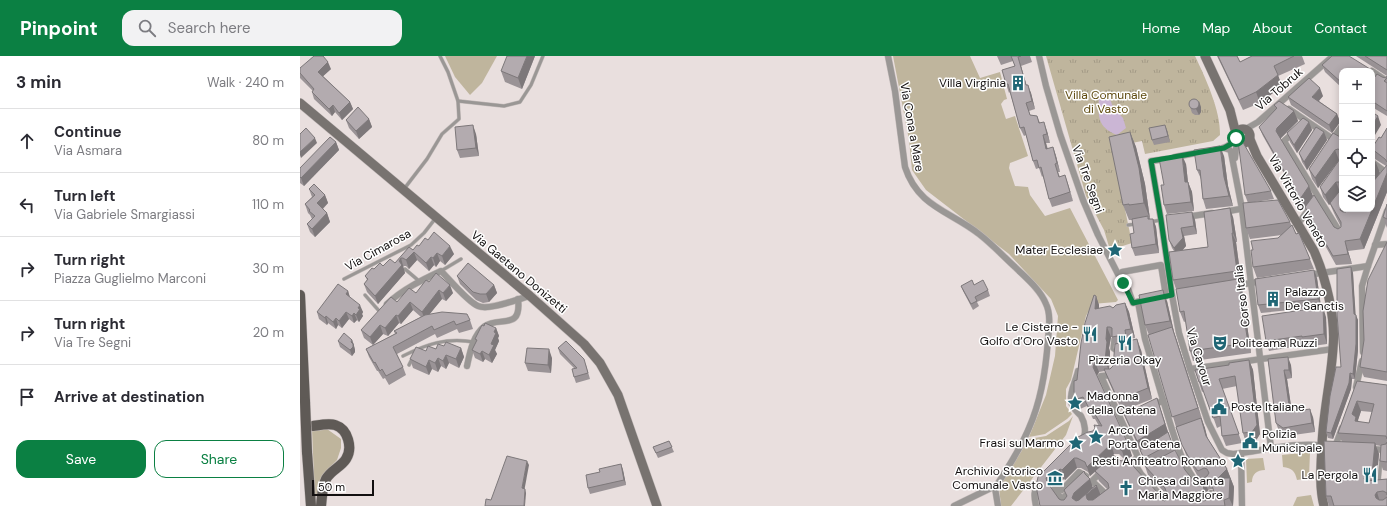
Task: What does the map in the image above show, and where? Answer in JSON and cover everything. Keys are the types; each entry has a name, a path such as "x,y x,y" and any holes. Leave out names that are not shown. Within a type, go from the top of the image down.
{"main road":[{"path":"300,295 311,506"},
{"path":"313,426 335,425 342,429 348,439 349,446 346,459 327,478 323,489 321,506"}],"street":[{"name":"Via Cona a Mare","path":"888,56 896,91 905,167 914,186 926,200 984,238 1033,286 1047,304 1049,318 1047,346 1042,382 1037,403 1029,428 1020,448 995,488"},
{"name":"Via Tre Segni","path":"1039,56 1060,134 1083,200 1098,235 1136,302"},
{"name":"Via Vittorio Veneto","path":"1205,56 1230,110 1245,138 1257,156 1281,203 1298,224 1314,250 1327,291 1332,318 1333,349 1322,445 1321,471 1324,506"},
{"name":"Via Tobruk","path":"1245,138 1258,122 1333,56"},
{"path":"1375,75 1377,78 1387,81"},
{"name":"Via Gaetano Donizetti","path":"300,103 334,136 403,190 530,296 592,352 604,369 618,395 657,506"},
{"path":"1280,103 1333,138"},
{"path":"1305,120 1284,141 1341,234"},
{"path":"1314,135 1318,129"},
{"path":"1328,146 1339,130"},
{"path":"1169,295 1161,220 1151,161 1224,148 1245,138"},
{"path":"1233,155 1236,148 1245,138"},
{"path":"1224,148 1230,150 1233,155"},
{"path":"1297,161 1301,154"},
{"name":"Corso Italia","path":"1233,155 1242,209 1271,448"},
{"path":"1375,164 1387,173 1382,178"},
{"path":"1307,179 1311,172"},
{"path":"1298,224 1322,191"},
{"path":"1176,218 1256,207"},
{"path":"1328,213 1332,208"},
{"path":"1362,286 1387,211"},
{"path":"1161,220 1169,219"},
{"path":"1375,245 1387,244"},
{"path":"1161,401 1136,302 1122,272 1162,265 1169,295"},
{"path":"1299,276 1368,266"},
{"path":"1354,394 1361,382 1363,350 1362,286 1358,268"},
{"path":"378,314 401,291 441,271 478,306 489,307 530,296"},
{"path":"1230,286 1267,281"},
{"path":"1159,297 1179,294"},
{"name":"Via Cavour","path":"1169,295 1190,369 1208,422 1222,450 1227,453 1241,453"},
{"path":"467,366 474,342 480,331 485,326 508,321 515,317 518,313 519,307 518,299"},
{"path":"1136,302 1152,299"},
{"path":"1143,346 1179,454 1194,480 1200,487 1204,485"},
{"path":"1190,369 1333,349"},
{"path":"1114,359 1118,351"},
{"path":"1113,367 1113,375 1101,376 1124,418 1138,456"},
{"path":"1075,447 1087,437 1082,419 1072,407 1071,402 1072,388 1076,382 1078,371"},
{"path":"1153,405 1161,401"},
{"path":"1242,506 1241,453 1311,444 1338,447 1345,420"},
{"path":"1201,424 1208,422"},
{"path":"1168,437 1180,431"},
{"path":"1361,448 1384,449"},
{"path":"1144,452 1131,462 1166,505"},
{"path":"1173,457 1179,454"},
{"path":"1094,506 1108,496 1098,491 1092,481 1104,468"},
{"path":"1141,474 1148,471"},
{"path":"1062,498 1086,476 1079,472 1062,490 1057,486 1054,489 1062,498 1066,506"},
{"path":"1036,506 1034,492 1038,484 1045,477"},
{"path":"954,506 991,488 995,488 998,506"},
{"path":"1208,506 1213,502 1211,493"}],"lane":[{"path":"403,190 427,159 438,141 459,119 458,101 448,72 440,56"},
{"path":"458,101 504,106 520,102 531,85 543,56"},
{"name":"Via Cimarosa","path":"344,279 411,245 424,233 436,218"},
{"path":"1148,222 1161,220"},
{"path":"1128,225 1142,223"},
{"path":"441,271 461,259"},
{"path":"405,269 419,281"},
{"path":"364,294 378,314"},
{"path":"404,356 431,344 453,339 474,342"},
{"path":"1113,339 1112,349 1118,351"},
{"path":"409,364 416,350"},
{"path":"1379,488 1384,449"},
{"path":"1085,477 1092,481"}],"green space":[{"path":"445,56 497,56 482,83 470,95 455,77"},
{"path":"893,56 970,56 980,78 1000,72 1007,99 1001,104 1006,119 1015,116 1028,156 1010,163 1009,168 1015,186 1028,187 1030,195 1045,216 1070,208 1118,300 1116,302 1092,304 1086,316 1071,380 1066,389 1066,406 1072,414 1045,434 1029,437 1046,395 1055,356 1058,316 1051,299 1009,254 926,190 912,170 909,140"},
{"name":"Villa Comunale di Vasto","path":"1046,56 1195,56 1199,64 1208,84 1218,115 1220,135 1213,141 1145,154 1142,141 1112,147 1132,243 1110,250 1104,230 1086,196"},
{"path":"1073,416 1066,435 1011,506 1001,506 999,487 1029,439 1046,436 1069,421"},
{"path":"312,429 327,429 341,439 341,448 337,460 322,476 315,501"},
{"path":"1310,452 1309,478 1297,480 1293,470 1283,467 1282,455"},
{"path":"1263,458 1265,470 1256,473 1252,482 1247,483 1246,459"},
{"path":"1311,495 1314,506 1293,506 1297,497"}],"shaded area":[{"path":"1108,94 1113,107 1123,118 1126,128 1117,135 1110,132 1100,120 1099,97"}],"building":[{"path":"314,56 323,56 328,62 318,72 350,102 339,113 333,105 329,109 312,92 314,89 300,73 300,68"},
{"path":"507,56 527,56 518,78 501,71"},
{"path":"1011,56 1021,56 1018,57 1032,101 1026,103 1030,115 1037,116 1039,123 1044,122 1047,134 1043,135 1046,149 1053,147 1057,163 1055,164 1059,177 1065,175 1070,192 1049,199 1041,167 1039,168 1037,160 1033,161 1024,127 1020,128 1008,84 1006,84 1002,70 1015,66"},
{"path":"1218,56 1237,56 1240,62 1252,56 1294,56 1274,66 1278,75 1256,92 1239,100"},
{"path":"1332,56 1349,56 1368,68 1339,68 1339,80 1322,65"},
{"path":"1365,56 1387,56 1387,70"},
{"path":"1377,74 1386,78 1387,76 1387,78 1384,81 1387,83 1387,111 1375,103 1375,77"},
{"path":"1309,78 1320,88 1312,97 1337,114 1329,125 1288,97"},
{"path":"1192,99 1196,99 1198,100 1198,108 1192,109 1189,106 1189,102"},
{"path":"1279,101 1294,111 1277,128 1276,131 1309,186 1300,199 1259,127 1277,108 1274,105"},
{"path":"358,107 369,119 356,131 346,120"},
{"path":"1375,114 1378,116 1375,121"},
{"path":"1303,118 1309,122 1294,145 1287,133"},
{"path":"473,125 476,148 457,150 455,127"},
{"path":"1165,125 1168,136 1152,140 1149,128"},
{"path":"1316,127 1324,132 1304,162 1299,153"},
{"path":"306,128 315,138 300,152 300,134"},
{"path":"1387,128 1387,162 1375,151 1375,143 1379,137 1381,138"},
{"path":"1130,132 1139,168 1144,203 1123,205 1109,137"},
{"path":"1333,133 1339,136 1339,150 1335,150 1315,178 1309,169"},
{"path":"330,137 336,142 301,178 300,168"},
{"path":"1241,139 1271,191 1245,195 1238,141"},
{"path":"1220,146 1224,177 1229,196 1203,199 1200,170 1197,170 1194,150"},
{"path":"1182,155 1185,182 1188,182 1191,202 1164,205 1161,185 1164,185 1159,158"},
{"path":"1339,160 1339,182 1336,182 1325,195 1320,187"},
{"path":"1387,165 1387,173 1375,202 1375,179"},
{"path":"314,184 325,195 317,203 327,213 312,229 307,224 315,216 309,211 310,210 305,204 315,195 309,189"},
{"path":"1339,192 1339,212 1371,212 1360,239 1345,241 1348,254 1333,256 1305,207 1314,195 1334,227 1338,229 1341,227 1341,222 1330,203"},
{"path":"1278,200 1290,222 1246,228 1243,203"},
{"path":"1387,204 1387,219 1383,217"},
{"path":"1230,208 1237,271 1173,280 1169,252 1208,247 1204,212"},
{"path":"1192,212 1194,226 1181,228 1183,238 1174,248 1169,240 1166,215"},
{"path":"1148,216 1148,219 1153,219 1156,244 1132,248 1130,234 1134,233 1132,219"},
{"path":"1292,225 1296,234 1299,233 1310,259 1253,267 1251,250 1253,250 1251,241 1278,238"},
{"path":"434,232 450,246 442,256 437,253 426,263 414,252 406,260 401,258 399,261 402,265 375,296 364,284 368,279 365,276 372,268 374,269 380,263 383,266 390,259 395,263 409,247 413,250 417,245 419,246 425,238 428,240"},
{"path":"1387,242 1387,372 1360,367 1364,340 1363,311 1368,280"},
{"path":"468,263 494,285 486,294 473,292 457,276"},
{"path":"1351,267 1354,314 1356,315 1356,344 1353,374 1350,373 1349,383 1331,433 1326,432 1330,396 1336,367 1341,367 1337,314 1337,269"},
{"path":"1314,270 1318,299 1258,305 1255,279"},
{"path":"436,273 450,285 443,293 439,290 422,312 410,302 385,328 380,325 370,337 361,330 391,297 397,302 409,288 416,293 426,280 429,282"},
{"path":"1238,279 1248,343 1190,351 1184,311 1180,312 1176,289"},
{"path":"972,280 974,285 983,280 988,290 975,297 977,301 971,304 961,286"},
{"path":"338,284 348,291 346,294 360,305 358,308 360,309 356,315 354,313 352,316 346,312 339,321 336,318 333,322 326,316 325,318 317,312"},
{"path":"1163,290 1170,321 1145,325 1139,295"},
{"path":"1094,295 1096,296 1095,309 1110,306 1113,308 1116,305 1125,303 1131,329 1125,330 1126,336 1123,335 1112,337 1112,328 1107,327 1105,361 1095,362 1093,367 1129,446 1122,451 1115,445 1111,444 1087,467 1085,462 1074,458 1062,470 1060,469 1056,473 1050,473 1046,478 1047,482 1059,499 1064,500 1067,496 1064,490 1084,471 1090,479 1074,493 1072,498 1076,501 1096,485 1097,486 1086,495 1088,500 1093,500 1109,488 1108,483 1095,471 1113,455 1121,461 1128,458 1134,467 1158,493 1160,499 1165,501 1168,497 1165,488 1145,466 1175,450 1185,470 1194,481 1199,481 1207,476 1209,473 1207,469 1204,468 1198,471 1193,465 1182,445 1176,427 1201,418 1206,436 1227,469 1218,478 1230,478 1229,498 1224,500 1225,506 1040,506 1036,486 1038,477 1078,437 1093,431 1095,428 1094,425 1102,426 1092,409 1090,410 1083,397 1077,399 1074,392 1074,381 1077,380 1085,323","holes":["1204,480 1211,480 1214,493 1213,496 1204,501 1201,500 1199,496 1204,491"]},
{"path":"1323,307 1324,334 1266,341 1262,316"},
{"path":"442,312 467,314 470,320 456,325 454,321 434,330 432,326 393,347 403,367 386,376 382,369 380,371 366,349 397,333 394,331 425,315"},
{"path":"485,323 496,328 494,332 496,333 491,344 494,345 489,355 482,351 480,354 472,350 477,340 475,339 482,325 484,326"},
{"path":"1172,327 1198,408 1172,417 1148,335"},
{"path":"344,333 352,340 351,342 353,347 350,350 338,341"},
{"path":"1137,339 1148,388 1118,400 1104,369 1110,369 1113,366 1115,344"},
{"path":"566,341 584,359 588,373 574,377 572,369 577,368 558,348"},
{"path":"446,342 461,348 456,359 446,355 443,361 438,358 435,363 429,360 426,367 410,359 416,347 426,351 428,346 436,349 438,344 444,346"},
{"path":"527,348 549,349 548,365 525,363"},
{"path":"1288,357 1289,370 1284,370 1290,412 1310,409 1312,423 1283,428 1276,423 1268,359"},
{"path":"1249,360 1257,425 1252,432 1243,433 1235,376 1219,379 1239,434 1222,436 1220,416 1213,418 1195,370 1229,365 1229,363"},
{"path":"1357,381 1387,385 1387,439 1386,436 1338,433","holes":["1357,401 1374,404 1369,423 1355,421 1356,417 1352,414"]},
{"path":"1157,398 1165,424 1137,441 1124,414"},
{"path":"1168,432 1172,443 1144,458 1140,450"},
{"path":"669,441 672,447 656,453 653,447"},
{"path":"1324,441 1375,443 1372,475 1365,476 1364,479 1366,481 1387,479 1387,493 1383,491 1377,492 1375,495 1379,500 1383,500 1387,497 1387,506 1334,506 1331,496 1326,496"},
{"path":"1387,442 1387,462 1380,461 1381,445 1386,444"},
{"path":"507,456 527,461 522,488 525,489 524,506 485,506 486,499 491,500"},
{"path":"621,464 624,480 588,488 586,475 600,472 599,469"}],"place":[{"name":"Villa Virginia","path":"1018,83"},
{"name":"Mater Ecclesiae","path":"1115,250"},
{"name":"Palazzo De Sanctis","path":"1273,299"},
{"name":"Le Cisterne - Golfo d’Oro Vasto","path":"1090,334"},
{"name":"Pizzeria Okay","path":"1125,343"},
{"name":"Politeama Ruzzi","path":"1220,343"},
{"name":"Madonna della Catena","path":"1075,403"},
{"name":"Poste Italiane","path":"1219,407"},
{"name":"Arco di Porta Catena","path":"1096,437"},
{"name":"Polizia Municipale","path":"1250,441"},
{"name":"Frasi su Marmo","path":"1076,443"},
{"name":"Resti Anfiteatro Romano","path":"1238,461"},
{"name":"La Pergola","path":"1370,475"},
{"name":"Archivio Storico Comunale Vasto","path":"1055,478"},
{"name":"Chiesa di Santa Maria Maggiore","path":"1126,488"}],"route":[{"path":"1123,283 1133,303 1172,295 1151,161 1224,148 1233,142 1236,136 1236,138"}]}
